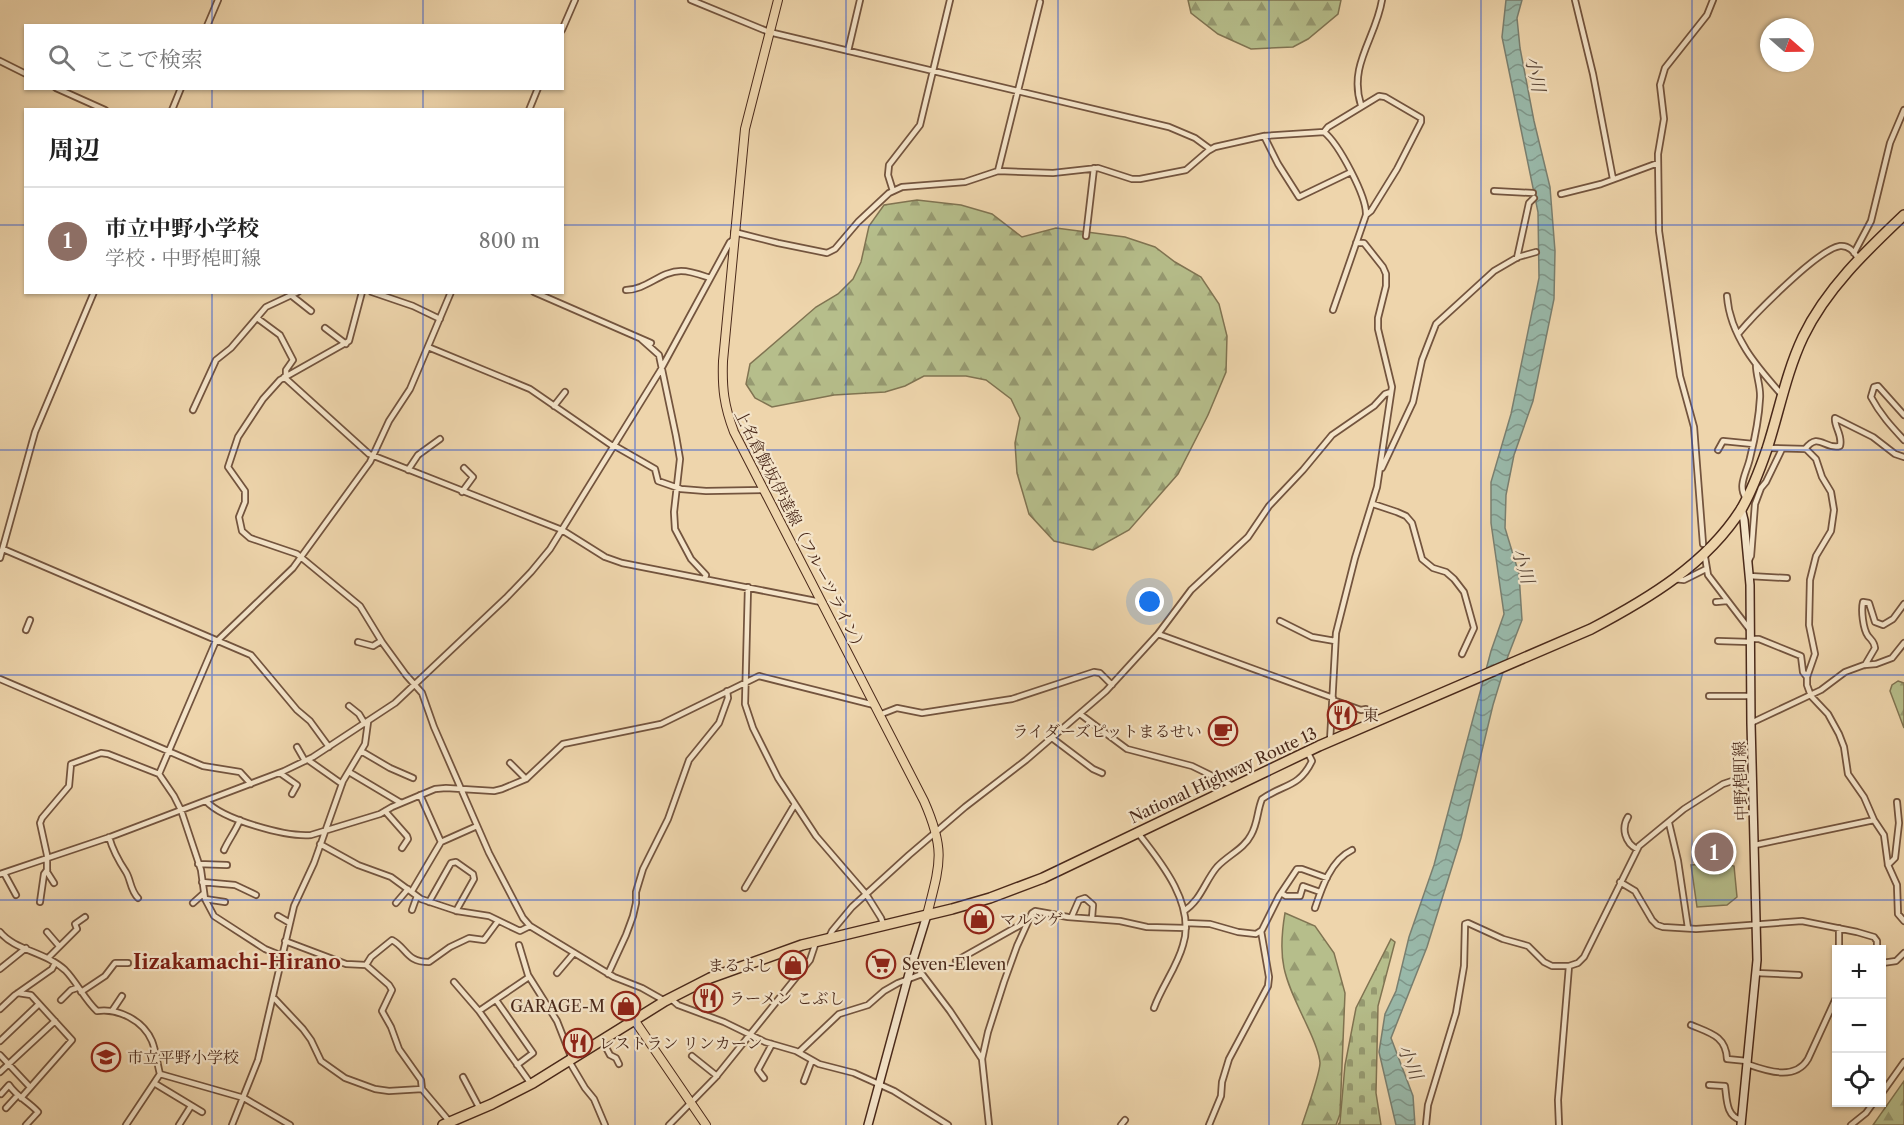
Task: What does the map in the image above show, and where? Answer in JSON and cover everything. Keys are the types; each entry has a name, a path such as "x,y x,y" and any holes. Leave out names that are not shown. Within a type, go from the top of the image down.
{"highway":[{"name":"National Highway Route 13","path":"446,1124 531,1084 668,1000 710,978 816,942 981,901 1043,878 1307,751 1591,629 1630,609 1674,579 1701,556 1741,508 1767,448 1782,395 1803,337 1817,310 1857,256 1904,215"}],"main road":[{"name":"上名倉飯坂伊達線（フルーツライン）","path":"778,0 745,129 723,360 725,409 763,490 924,801 937,833 939,863 927,915"},
{"name":"中野梍町線","path":"1741,508 1749,577 1750,723 1757,924 1756,973 1741,1122"},
{"path":"868,1125 927,915"},
{"path":"635,1021 706,1125"}],"street":[{"path":"208,24 218,0"},
{"path":"564,25 575,0"},
{"path":"691,0 769,32 1169,127 1195,138 1210,150"},
{"path":"848,51 860,0"},
{"path":"893,191 888,175 889,165 920,125 950,0"},
{"path":"1361,105 1357,78 1359,62 1376,26 1382,0"},
{"path":"1575,0 1591,64 1613,179"},
{"path":"1703,544 1694,427 1680,376 1660,240 1658,163 1664,119 1660,85 1662,76 1665,68 1707,15 1713,0"},
{"path":"998,171 1040,2"},
{"path":"0,62 24,73"},
{"path":"60,90 101,108"},
{"path":"173,108 180,90"},
{"path":"530,108 537,90"},
{"path":"16,895 2,873 110,837 280,773 329,747 395,703 531,572 562,530 615,447 734,236 827,253 835,249 864,216 893,191 902,187 965,182 998,171 1053,173 1103,168 1124,177 1140,179 1186,170 1210,150 1264,136 1324,132 1361,105 1381,96 1418,116 1421,122 1388,184 1366,216"},
{"path":"1738,334 1782,289 1824,255 1840,246 1847,247 1857,256 1871,221 1890,143 1904,110"},
{"path":"1324,132 1351,172 1367,207 1366,216 1333,310"},
{"path":"1264,136 1299,197 1351,172"},
{"path":"1561,194 1658,163"},
{"path":"1086,237 1094,168"},
{"path":"1494,191 1533,196 1529,204 1517,258"},
{"path":"1330,741 1335,641 1355,558 1373,504 1391,392 1389,373 1378,329 1386,274 1364,243 1356,243"},
{"path":"1380,469 1413,402 1422,360 1434,328 1486,278 1517,258 1536,252"},
{"path":"626,290 646,286 681,271 710,278"},
{"path":"0,558 35,432 93,294"},
{"path":"193,410 216,360 231,348 266,308 295,294"},
{"path":"362,294 351,338 346,344 285,376 263,399 235,442 228,467 245,490 245,502 239,517 242,531 250,538 291,551 360,606 381,640 428,704 434,727 460,789 511,896 530,926 608,974 772,1044 799,1052 828,1067 854,1073 879,1084 904,1096 948,1125"},
{"path":"378,294 413,306 440,319"},
{"path":"159,774 217,640 285,576 373,456 389,421 410,389 450,294"},
{"path":"539,294 651,343"},
{"path":"292,296 311,311"},
{"path":"1727,296 1730,316 1738,334 1756,365 1782,395"},
{"path":"257,318 280,335 292,356 293,360 285,376"},
{"path":"325,328 346,344"},
{"path":"641,339 656,351 662,366 680,459 674,512 675,529 687,553 706,575 705,578"},
{"path":"428,347 520,384 615,447 655,469 658,481 677,488 706,491 763,490"},
{"path":"1746,498 1742,492 1742,485 1753,444 1760,399 1756,365"},
{"path":"285,376 360,447 373,456 562,530 614,560 821,602"},
{"path":"1904,415 1878,386 1874,387 1871,397 1875,405 1882,417 1904,440"},
{"path":"554,406 565,392"},
{"path":"828,939 837,924 909,855 1052,738 1112,685 1158,634 1191,590 1248,537 1269,507 1332,435 1374,405 1385,394 1391,392"},
{"path":"1805,449 1813,441 1818,440 1833,447 1840,446 1841,437 1835,422 1836,418 1873,437 1895,454 1904,457"},
{"path":"408,470 418,455 440,439"},
{"path":"1718,450 1723,441 1753,444"},
{"path":"1767,448 1805,449 1816,459 1822,477 1831,492 1834,510 1831,531 1816,556 1810,580 1809,625 1815,654 1807,677"},
{"path":"1748,562 1751,556 1755,504 1782,449"},
{"path":"462,492 473,477 464,468"},
{"path":"1373,504 1406,516 1412,523 1422,559 1433,568 1446,572 1464,592 1474,628 1462,654"},
{"path":"3,549 251,655 297,710 310,721 329,747"},
{"path":"1705,558 1708,575 1750,630"},
{"path":"1674,579 1684,580 1706,569"},
{"path":"1749,577 1785,579"},
{"path":"748,587 745,682 746,704 753,728 778,778 795,804 824,847 866,894 884,926"},
{"path":"1716,602 1727,601"},
{"path":"1865,665 1875,648 1873,640 1866,633 1863,602 1869,603 1875,622 1883,625 1893,620 1904,604"},
{"path":"26,630 30,620"},
{"path":"1280,621 1312,637 1335,641"},
{"path":"1158,634 1245,664 1358,709 1366,709 1373,722"},
{"path":"1718,641 1759,639 1801,656 1803,672 1807,677 1811,696 1828,714 1839,734 1844,747 1848,774 1864,797 1874,820 1884,835 1888,865 1897,885 1898,914 1904,921"},
{"path":"358,642 373,646 381,640"},
{"path":"1750,723 1811,696 1845,672 1892,658 1904,643"},
{"path":"879,715 897,708 922,712 1012,699 1094,672 1100,673 1112,685"},
{"path":"206,801 240,820 301,836 324,832 385,811 435,789 494,791 526,779 563,744 661,724 759,676 874,705"},
{"path":"0,679 203,766 235,770 251,784"},
{"path":"608,974 629,925 643,869 668,819 689,760 719,723 728,698 727,691"},
{"path":"1709,696 1750,696"},
{"path":"232,1125 258,1060 285,941 299,892 314,863 342,784 365,744 366,723 349,706"},
{"path":"1080,714 1127,749 1192,766 1233,786"},
{"path":"1052,738 1093,769 1102,773"},
{"path":"297,747 307,760 342,784"},
{"path":"361,751 413,778"},
{"path":"1184,911 1200,897 1210,876 1219,865 1243,846 1250,837 1257,823 1262,799 1296,783 1301,777 1311,761 1307,751"},
{"path":"54,884 47,870 40,823 45,812 69,786 71,764 101,753 108,753 159,774 181,810 198,864 204,897 209,910 217,919 265,949 282,956"},
{"path":"510,763 526,779"},
{"path":"349,772 401,803"},
{"path":"280,773 297,785 292,794"},
{"path":"1426,1125 1428,1104 1456,1013 1464,966 1464,924 1468,923 1503,939 1528,946 1550,966 1569,966 1578,963 1584,957 1636,849 1684,809 1723,784 1738,779 1753,778"},
{"path":"420,795 441,842"},
{"path":"1888,865 1895,858 1899,823 1897,802"},
{"path":"745,888 795,804"},
{"path":"385,811 407,836 408,839 402,848"},
{"path":"1628,817 1625,822 1625,834 1630,846 1636,849"},
{"path":"224,850 240,820"},
{"path":"1755,845 1874,820"},
{"path":"1670,823 1688,928"},
{"path":"396,903 410,890 441,842 477,826"},
{"path":"1137,832 1167,872 1184,911 1186,925 1183,946 1154,1008"},
{"path":"110,837 114,854 138,898"},
{"path":"320,844 358,865 382,872 429,902 456,911 483,915 520,931 530,926"},
{"path":"1314,908 1327,878 1340,858 1352,850"},
{"path":"429,902 452,862 456,862 473,874 474,879 456,911"},
{"path":"198,864 228,866"},
{"path":"989,1125 982,1059 988,1032 1017,946 1034,911 1147,927 1210,924 1256,934 1261,931 1281,893 1299,868 1327,878"},
{"path":"40,902 44,874 47,870"},
{"path":"202,882 235,885 256,895"},
{"path":"1620,882 1635,891 1657,925 1688,928 1802,921 1874,937 1877,945"},
{"path":"1281,893 1286,896 1300,896 1303,886 1320,892"},
{"path":"412,910 417,896"},
{"path":"193,903 204,897 225,902"},
{"path":"1072,916 1079,900 1084,898 1093,904 1092,918"},
{"path":"278,916 290,922"},
{"path":"48,958 77,929 76,922 84,917"},
{"path":"956,962 1029,920"},
{"path":"366,965 371,957 392,940 410,958 429,962 450,947 469,938 484,940 498,921"},
{"path":"1839,928 1839,945"},
{"path":"1209,1125 1221,1096 1223,1077 1229,1059 1268,986 1269,977 1261,931"},
{"path":"0,932 10,942 48,958 66,971 97,1011 125,1014 150,1037 159,1074 126,1125"},
{"path":"47,932 59,946"},
{"path":"285,941 346,964 366,965 392,988 382,1011 399,1049 419,1076 422,1089 446,1124"},
{"path":"669,1125 717,1076 751,1035 810,960 816,942"},
{"path":"519,945 529,977 557,1022 571,1060 585,1088 594,1099 605,1125"},
{"path":"0,969 27,948"},
{"path":"557,973 574,953"},
{"path":"1886,962 1896,961 1904,953"},
{"path":"913,962 982,1059"},
{"path":"0,1009 52,969 55,963"},
{"path":"61,1000 71,990 79,990 105,976 115,963 128,963"},
{"path":"1559,1125 1558,1100 1569,966"},
{"path":"1756,973 1799,975"},
{"path":"799,1052 839,1014 868,1005 884,991 922,974"},
{"path":"479,1011 529,977"},
{"path":"454,982 479,1011 531,1084"},
{"path":"6,1108 30,1087 72,1040 32,995 18,993"},
{"path":"112,1011 122,996"},
{"path":"273,997 303,1029 321,1061 345,1078 375,1089 389,1091 422,1089"},
{"path":"1691,1025 1715,1035 1726,1047 1727,1059 1768,1071 1787,1073 1802,1068 1808,1059 1836,999"},
{"path":"496,1000 533,1053 517,1065"},
{"path":"0,1041 39,1004"},
{"path":"0,1071 55,1021"},
{"path":"602,1040 610,1056 616,1058 619,1064"},
{"path":"764,1077 758,1070 772,1044"},
{"path":"0,1055 30,1087"},
{"path":"692,1056 717,1076"},
{"path":"804,1082 812,1060"},
{"path":"1886,1086 1904,1062"},
{"path":"159,1074 244,1098 290,1125"},
{"path":"463,1077 480,1109"},
{"path":"154,1083 202,1112"},
{"path":"1,1094 9,1085 19,1097 38,1112 26,1125"},
{"path":"1709,1085 1725,1086 1730,1114 1741,1122"},
{"path":"179,1125 191,1106"},
{"path":"1851,1125 1870,1107"},
{"path":"1121,1125 1125,1120"}],"green space":[{"path":"1188,0 1341,0 1338,14 1308,39 1293,47 1251,49 1218,34 1191,13"},
{"path":"917,200 961,205 992,214 1022,237 1056,228 1125,237 1155,247 1201,277 1219,304 1227,336 1226,372 1208,415 1178,474 1129,530 1093,550 1054,541 1029,514 1017,473 1015,443 1020,418 1011,399 986,380 966,376 924,376 905,386 885,392 834,395 772,407 755,398 746,384 750,364 816,307 838,294 853,279 861,262 869,226 884,205"},
{"path":"1898,681 1904,683 1904,728 1890,691 1892,685"},
{"path":"1721,863 1734,866 1737,897 1727,905 1697,907 1691,865"},
{"path":"1285,913 1315,926 1334,953 1345,993 1340,1114 1336,1125 1302,1125 1320,1063 1316,1046 1291,991 1284,968 1282,943"},
{"path":"1391,939 1395,942 1378,1006 1376,1093 1381,1125 1338,1125 1345,1065 1356,1008"},
{"path":"1904,1081 1904,1125 1873,1125"}],"water":[{"path":"1506,0 1522,0 1517,18 1520,48 1550,187 1555,251 1554,299 1533,401 1514,455 1506,495 1505,528 1519,574 1522,620 1493,705 1461,838 1427,947 1391,1038 1413,1096 1415,1125 1396,1125 1379,1052 1385,1014 1396,991 1409,937 1434,865 1491,651 1504,614 1491,523 1491,482 1511,414 1539,278 1538,212 1502,37"}],"place":[{"name":"東","path":"1342,715"},
{"name":"ライダーズピットまるせい","path":"1223,731"},
{"name":"市立中野小学校","path":"1714,852"},
{"name":"マルシゲ","path":"979,919"},
{"name":"Seven-Eleven","path":"881,964"},
{"name":"まるよし","path":"793,965"},
{"name":"ラーメン こぶし","path":"708,998"},
{"name":"GARAGE-M","path":"626,1006"},
{"name":"レストラン リンカーン","path":"578,1043"},
{"name":"市立平野小学校","path":"106,1057"}],"district":[{"name":"Iizakamachi-Hirano","path":"237,962"}],"water label":[{"name":"小川","path":"1535,74"},
{"name":"小川","path":"1523,566"},
{"name":"小川","path":"1410,1062"}]}
